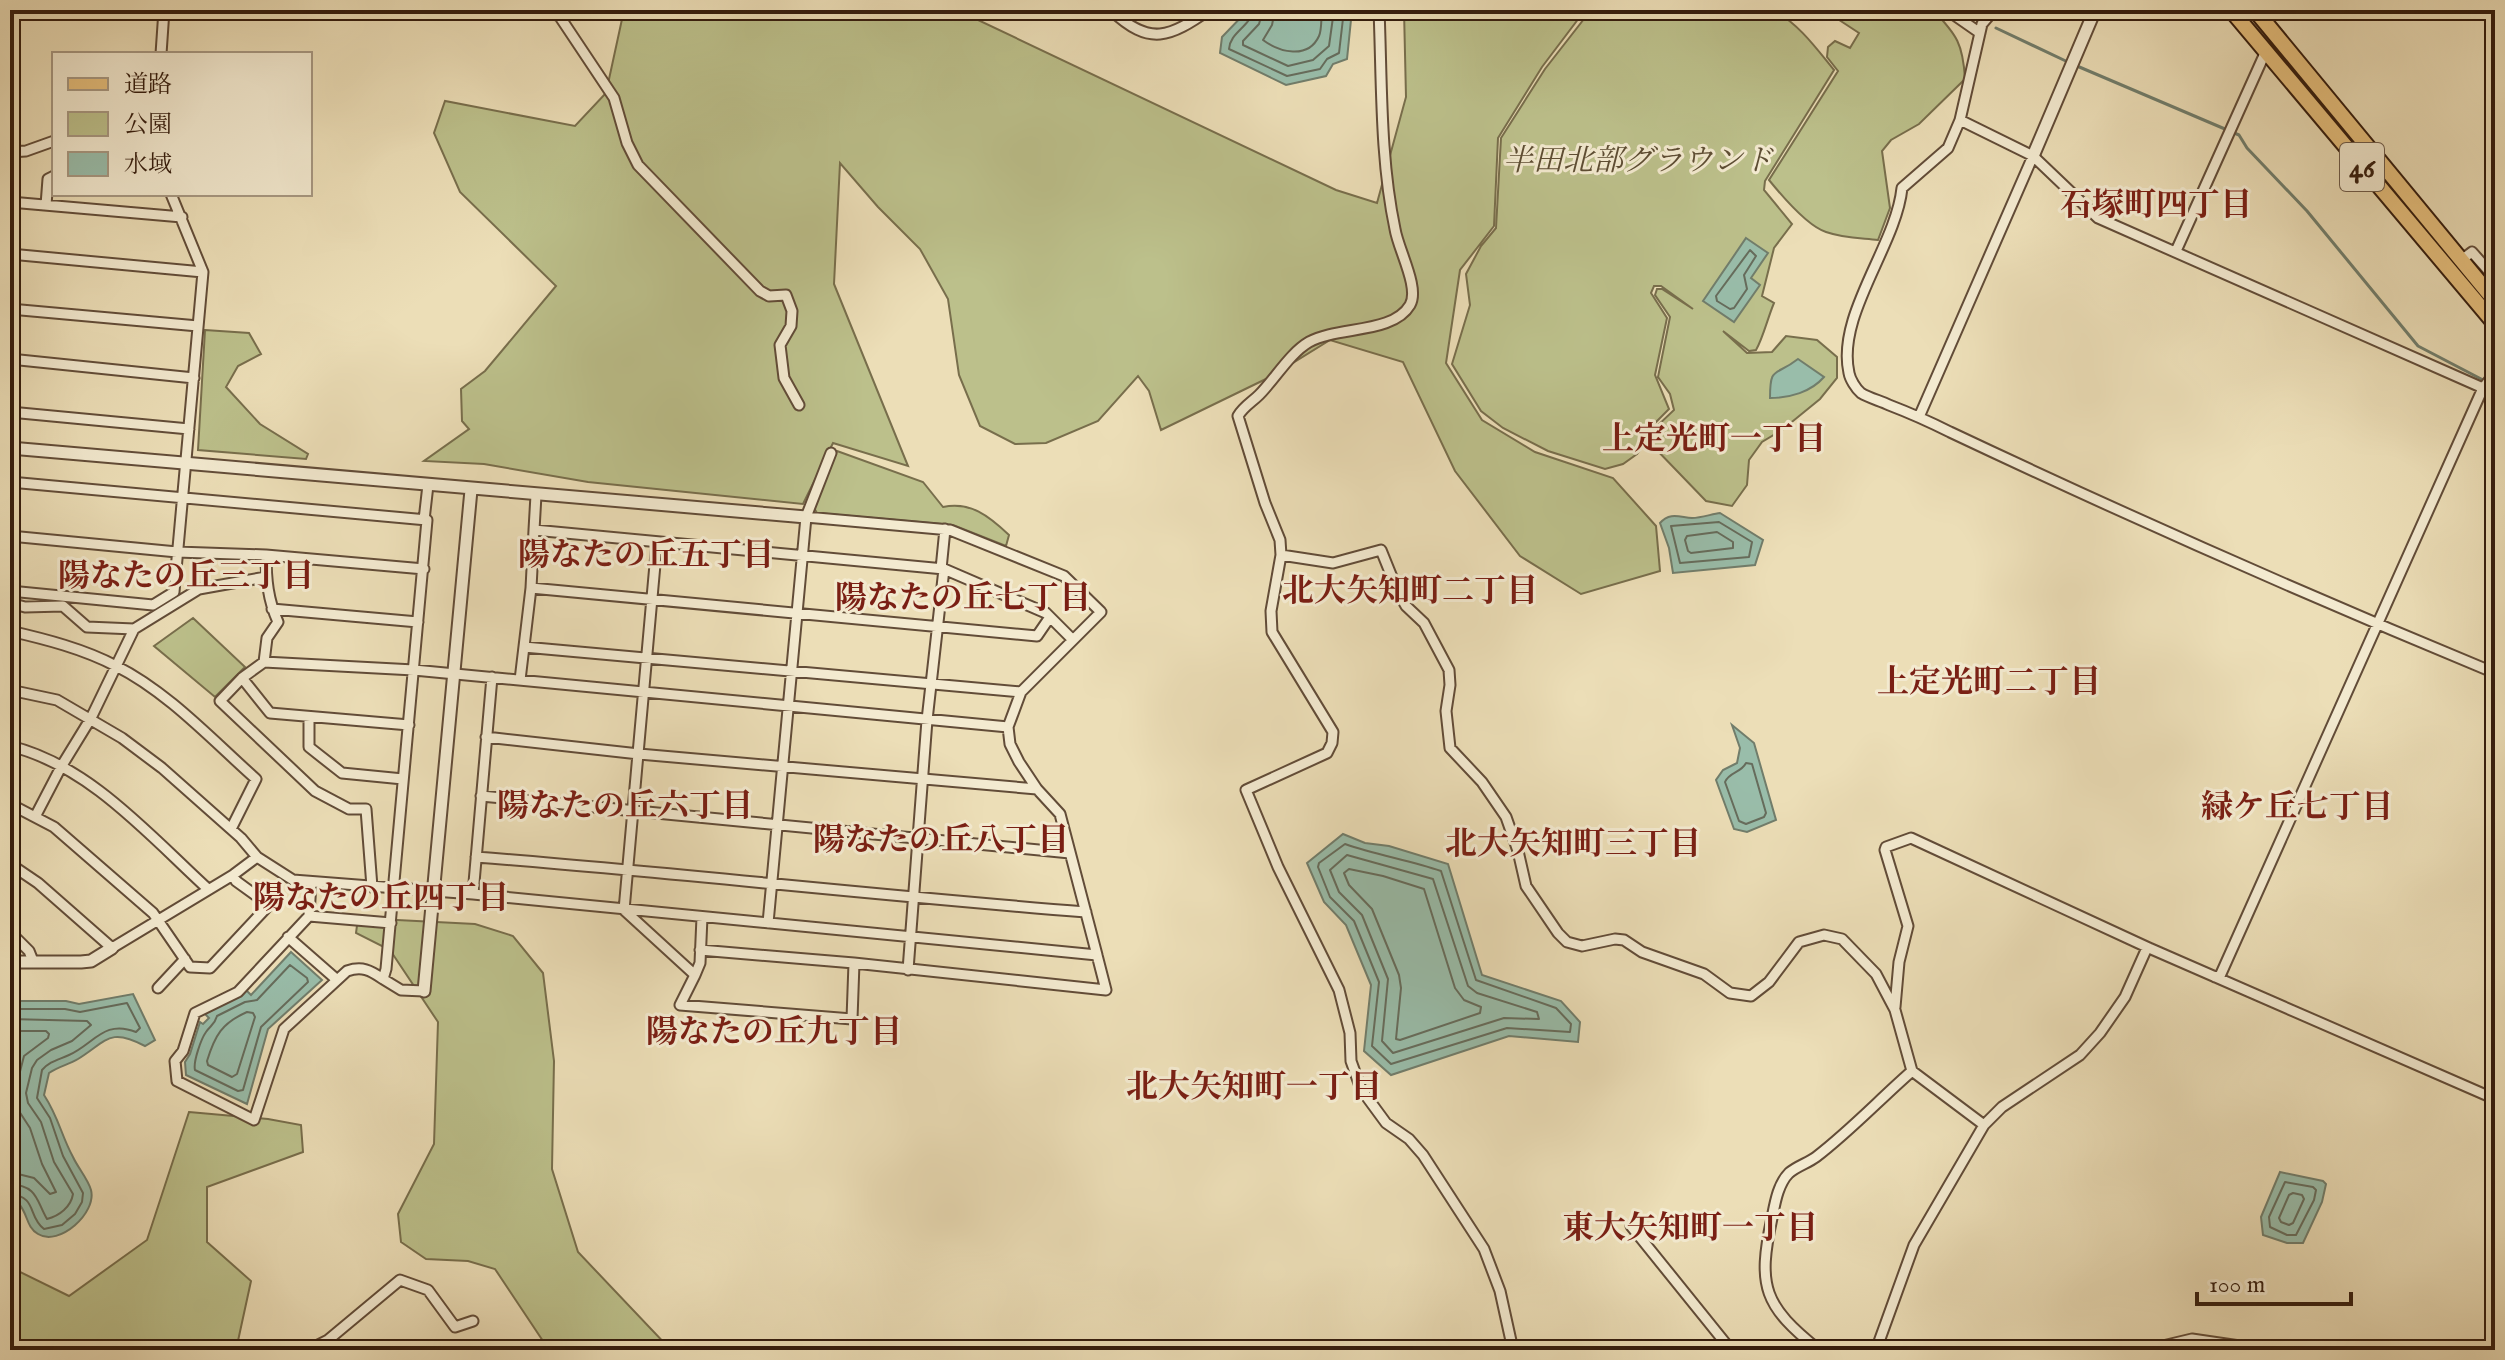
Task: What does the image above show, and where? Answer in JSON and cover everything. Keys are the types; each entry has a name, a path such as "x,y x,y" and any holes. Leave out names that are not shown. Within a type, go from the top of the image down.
{"main road":[{"name":"46","path":"2231,10 2495,324"},
{"name":"46","path":"2255,10 2495,301"}],"street":[{"path":"161,52 164,10"},
{"path":"550,10 560,17 614,98 627,143 638,165 760,291 769,296 786,295 792,311 791,326 780,345 784,378 799,405"},
{"path":"1111,10 1124,22 1151,34 1165,35 1209,10"},
{"path":"1379,10 1390,206 1398,245 1415,291 1410,305 1399,317 1387,323 1352,328 1306,344 1255,400 1240,411 1238,423 1278,530 1281,555 1271,611 1272,632 1333,732 1327,753 1246,790 1278,867 1339,990 1350,1033 1351,1061 1361,1089 1386,1123 1409,1139 1423,1155 1484,1249 1498,1280 1513,1350"},
{"path":"1947,10 1980,33"},
{"path":"1994,10 1982,24 1960,120 1948,148 1902,188 1900,206 1865,285 1848,342 1849,373 1862,393 2208,551 2495,673"},
{"path":"1919,417 2095,10"},
{"path":"2176,251 2266,51"},
{"path":"1960,120 2033,156 2098,218 2483,388"},
{"path":"10,152 26,151 52,142"},
{"path":"46,205 48,179 52,177"},
{"path":"10,591 153,605 174,592 203,272 172,196"},
{"path":"10,202 182,217"},
{"path":"2460,261 2472,252 2495,278"},
{"path":"10,254 203,272"},
{"path":"10,309 198,326"},
{"path":"10,359 194,378"},
{"path":"2215,977 2220,976 2483,388 2495,373"},
{"path":"10,412 189,429"},
{"path":"10,448 945,529 1064,576 1101,612 1021,692 1008,727 1010,744 1019,762 1037,789 1060,814 1106,990 700,950"},
{"path":"768,923 806,517 831,453"},
{"path":"10,482 427,520 391,923 383,979"},
{"path":"424,520 428,485"},
{"path":"311,882 309,916 238,992 195,1013 183,1051 175,1061 177,1081 254,1120 284,1029 336,979 347,971 366,969 401,990 424,991 471,490"},
{"path":"520,680 531,588 536,495"},
{"path":"908,970 945,529"},
{"path":"534,530 943,569 1046,613 1073,640"},
{"path":"10,536 177,552 266,555 424,569"},
{"path":"624,910 657,542"},
{"path":"1281,555 1333,563 1381,550 1398,592 1406,606 1424,623 1449,670 1446,711 1450,748 1494,797 1506,817 1526,886 1567,942 1582,946 1624,940 1642,952 1704,974 1730,993 1751,996 1769,982 1799,942 1824,935 1836,936 1876,974 1895,1010 1912,1071 1984,1125"},
{"path":"264,662 267,638 278,622 272,609 266,577 266,555"},
{"path":"36,815 91,718 134,629 199,589 266,577"},
{"path":"531,588 1037,636 1050,617"},
{"path":"10,603 25,607 63,606 87,627 134,629"},
{"path":"272,609 418,622"},
{"path":"10,631 67,647 117,666 164,698 256,779 231,829"},
{"path":"524,647 1021,692"},
{"path":"372,887 366,809 349,809 315,791 220,701 242,678 264,662 455,673 1008,727"},
{"path":"473,894 492,677"},
{"path":"242,678 270,713 409,725"},
{"path":"10,690 57,700 91,718 162,768 231,829 257,857 293,880 473,894 1097,955"},
{"path":"309,717 309,747 342,773 403,779"},
{"path":"486,737 639,754 1037,789"},
{"path":"10,746 45,758 90,782 208,889"},
{"path":"481,796 1070,853"},
{"path":"10,804 36,815 69,838 153,913 190,967 210,968 269,905 236,881 233,875"},
{"path":"1895,1010 1899,962 1908,926 1885,850 1911,838 2149,948 2495,1099"},
{"path":"10,962 91,961 233,875 257,857"},
{"path":"476,857 628,869 912,899 1086,912"},
{"path":"10,864 38,883 112,948"},
{"path":"624,910 695,975"},
{"path":"309,916 391,923"},
{"path":"702,917 700,963 680,1005 852,1019 854,963"},
{"path":"10,932 29,951 33,961"},
{"path":"288,937 336,979"},
{"path":"1876,1350 1914,1245 1984,1125 2002,1107 2080,1055 2112,1017 2149,948"},
{"path":"158,988 185,959"},
{"path":"1819,1350 1788,1325 1774,1307 1765,1283 1766,1245 1780,1188 1790,1173 1816,1157 1912,1071"},
{"path":"1631,1226 1731,1350"},
{"path":"297,1350 328,1340 400,1280 428,1290 455,1327 473,1321"},
{"path":"2146,1350 2192,1339 2267,1350"}],"green space":[{"path":"624,10 957,10 1336,190 1377,203 1406,97 1404,10 1585,10 1542,67 1498,138 1494,226 1460,270 1446,363 1482,420 1535,452 1613,478 1656,526 1660,571 1581,594 1520,556 1455,471 1403,362 1330,340 1270,377 1161,430 1149,391 1138,376 1098,421 1046,443 1015,444 980,426 959,375 948,299 920,249 840,163 834,284 908,466 833,443 803,504 588,482 484,464 424,461 469,429 462,421 461,389 485,371 556,286 460,192 434,133 445,101 575,126 606,93"},
{"name":"半田北部グラウンド","path":"1591,10 1773,10 1799,29 1834,70 1765,181 1764,190 1792,224 1774,248 1762,296 1774,303 1761,340 1756,350 1749,351 1723,331 1747,353 1772,352 1786,336 1817,340 1837,357 1837,378 1820,399 1762,442 1749,460 1747,485 1732,506 1706,501 1650,443 1655,428 1674,410 1670,394 1658,377 1670,317 1655,295 1657,289 1662,289 1693,309 1661,286 1654,286 1651,293 1667,318 1655,375 1669,409 1652,426 1648,440 1637,454 1623,464 1605,469 1548,451 1503,428 1481,411 1452,364 1470,305 1466,274 1481,246 1496,228 1501,138 1545,69"},
{"path":"1824,10 1933,10 1948,26 1963,57 1965,79 1919,124 1891,140 1882,151 1890,208 1878,240 1839,236 1819,229 1795,210 1769,180 1838,71 1827,57 1828,47 1835,41 1850,48 1859,33"},
{"path":"205,330 249,333 261,354 238,366 226,387 260,424 308,454 306,459 198,450"},
{"path":"837,451 923,482 943,507 962,506 979,512 1009,535 1006,546 953,525 817,513 814,508"},
{"path":"193,618 245,667 215,697 154,646"},
{"path":"358,918 475,924 513,936 543,973 554,1061 552,1169 578,1252 671,1350 549,1350 495,1269 468,1261 426,1259 401,1242 398,1214 434,1144 438,1022 390,950 356,933"},
{"path":"189,1112 301,1125 303,1152 207,1187 207,1242 251,1281 236,1350 10,1350 10,1267 69,1296 147,1240"}],"water":[{"path":"1248,10 1352,10 1347,59 1333,64 1326,76 1286,85 1220,53 1222,37"},
{"path":"1746,238 1768,253 1751,278 1760,285 1734,322 1703,301"},
{"path":"1798,359 1824,377 1800,393 1770,398 1775,373"},
{"path":"1720,513 1763,540 1755,565 1673,573 1669,548 1660,523 1671,516 1695,518"},
{"path":"1732,725 1754,743 1776,820 1747,832 1734,829 1716,780 1723,770 1737,763 1740,748"},
{"path":"1343,834 1365,843 1389,846 1448,864 1482,975 1561,1001 1580,1022 1578,1042 1509,1036 1391,1075 1364,1051 1371,985 1346,925 1324,902 1307,863"},
{"path":"291,952 322,980 268,1029 247,1104 186,1075 185,1062 200,1022 203,1024 209,1018 204,1013 246,990 251,995"},
{"path":"133,994 155,1040 145,1046 123,1037 109,1039 49,1073 44,1095 90,1186 91,1199 82,1217 66,1232 47,1237 38,1234 31,1228 19,1204 10,1202 10,1001 66,1001 79,1004"},
{"path":"2280,1172 2326,1184 2322,1202 2303,1243 2287,1243 2263,1235 2261,1217"}],"waterway":[{"path":"1996,28 2070,63"},
{"path":"2077,66 2239,135 2247,148 2307,211 2418,346 2485,381"}],"district":[{"name":"石塚町四丁目","path":"2156,204"},
{"name":"上定光町一丁目","path":"1714,438"},
{"name":"陽なたの丘五丁目","path":"646,554"},
{"name":"陽なたの丘三丁目","path":"186,575"},
{"name":"北大矢知町二丁目","path":"1410,590"},
{"name":"陽なたの丘七丁目","path":"963,597"},
{"name":"上定光町二丁目","path":"1989,681"},
{"name":"陽なたの丘六丁目","path":"625,805"},
{"name":"緑ケ丘七丁目","path":"2297,806"},
{"name":"陽なたの丘八丁目","path":"941,839"},
{"name":"北大矢知町三丁目","path":"1573,843"},
{"name":"陽なたの丘四丁目","path":"381,897"},
{"name":"陽なたの丘九丁目","path":"774,1031"},
{"name":"北大矢知町一丁目","path":"1254,1086"},
{"name":"東大矢知町一丁目","path":"1690,1227"}]}
